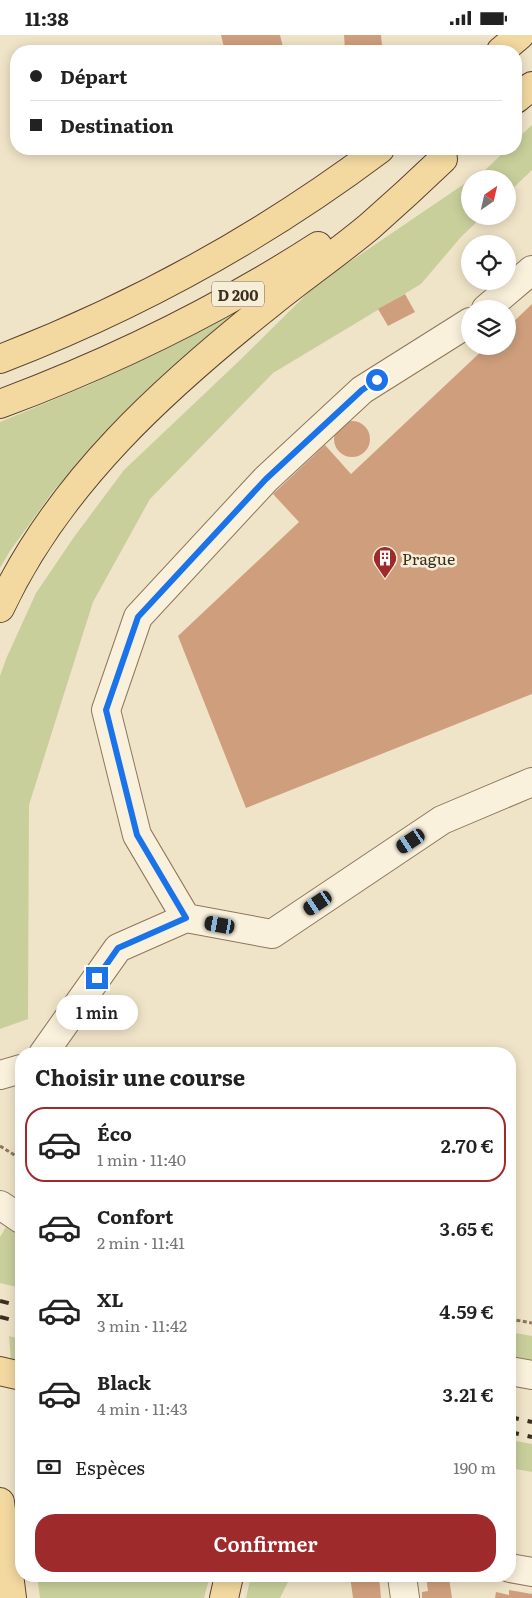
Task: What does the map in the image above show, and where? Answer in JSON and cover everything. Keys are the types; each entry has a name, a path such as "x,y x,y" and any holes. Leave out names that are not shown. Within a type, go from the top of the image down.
{"main road":[{"path":"508,45 520,35"},
{"path":"522,94 532,86"},
{"name":"D 200","path":"0,359 108,313 223,252 304,203 372,155"},
{"path":"0,608 27,559 56,514 88,473 126,432 170,389 216,349 370,226 448,155"},
{"name":"D 200","path":"0,404 40,389 133,347 261,282 342,231 448,155"},
{"path":"0,1371 15,1375"},
{"path":"0,1502 12,1598"},
{"path":"224,1598 228,1582"}],"street":[{"path":"497,300 532,270"},
{"path":"186,918 137,835 106,710 138,617 266,479 362,390 461,329"},
{"path":"48,1047 118,948 186,918 272,934 442,820 532,782"},
{"path":"0,1075 15,1071"},
{"path":"0,1205 15,1215"},
{"path":"516,1372 532,1375"},
{"path":"516,1569 532,1572"},
{"path":"403,1582 405,1598"}],"path":[{"path":"0,1146 15,1155"},
{"path":"516,1320 532,1323"}],"green space":[{"path":"532,125 532,170 516,185 516,170 485,170 501,155 522,155 522,134"},
{"path":"461,186 461,225 474,225 461,235 421,284 273,373 150,499 93,602 29,805 28,1019 0,1029 0,676 6,659 36,593 74,537 124,470 317,284"},
{"path":"261,295 134,406 54,490 0,568 0,422 89,385 165,349"},
{"path":"6,1227 15,1232 15,1287 0,1283 0,1237"},
{"path":"516,1333 532,1336 532,1362 516,1359"},
{"path":"9,1336 15,1338 15,1360 11,1360"},
{"path":"516,1441 532,1444 532,1472 516,1469"},
{"path":"38,1582 208,1582 204,1598 40,1598"},
{"path":"250,1582 288,1582 280,1598 246,1598"}],"building":[{"path":"221,35 280,35 282,45 224,45"},
{"path":"344,35 381,35 382,45 345,45"},
{"path":"405,294 415,312 388,326 378,309"},
{"name":"Prague","path":"532,304 532,694 246,808 178,636 299,522 273,494 325,445 351,474 477,355 516,355 516,319"},
{"path":"352,421 359,422 365,426 369,432 369,446 365,452 359,456 352,457 345,456 339,452 335,446 334,439 335,432 339,426 345,422"},
{"path":"351,1582 380,1582 381,1598 353,1598"},
{"path":"427,1582 450,1582 452,1598 422,1598 422,1592 428,1591"},
{"path":"509,1590 532,1594 532,1598 495,1598 496,1592 509,1595"}],"railway":[{"path":"0,1301 15,1305"},
{"path":"0,1317 15,1321"},
{"path":"516,1418 532,1422"},
{"path":"516,1433 532,1437"}],"place":[{"name":"Prague","path":"385,579"}],"route":[{"path":"97,978 118,948 186,918 137,835 106,710 138,617 266,479 362,390 377,380"}]}
